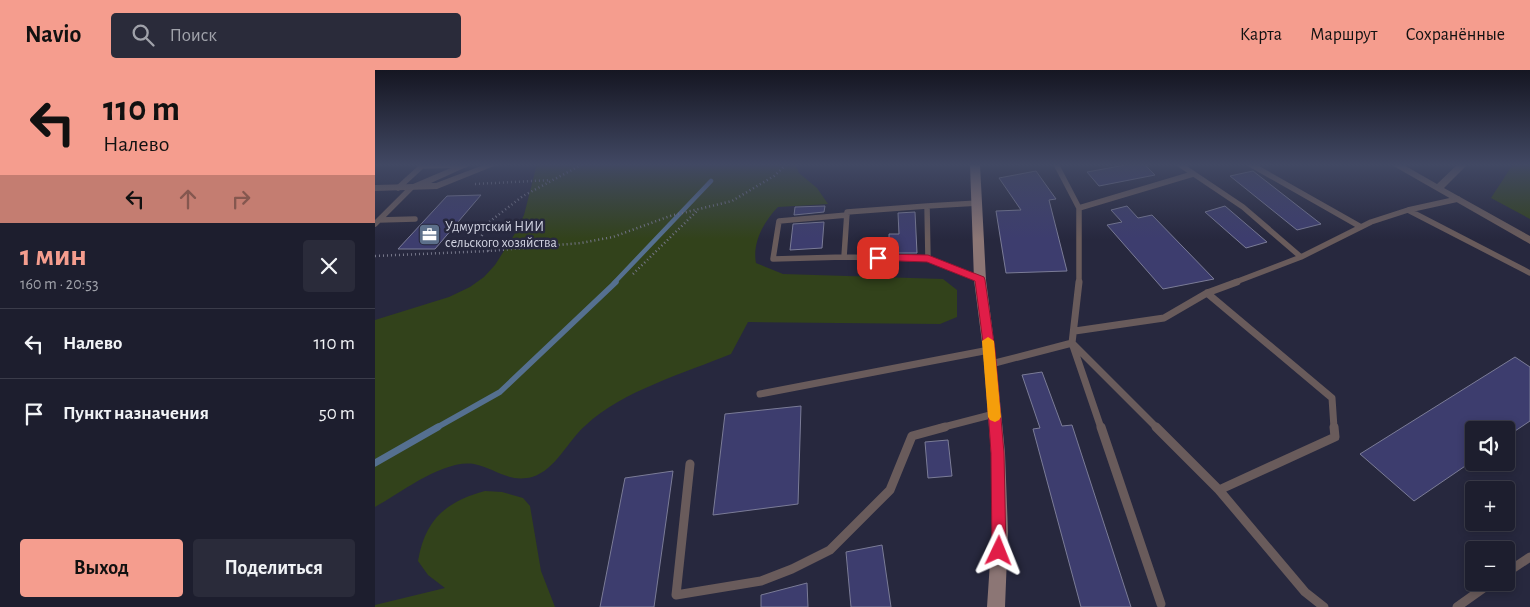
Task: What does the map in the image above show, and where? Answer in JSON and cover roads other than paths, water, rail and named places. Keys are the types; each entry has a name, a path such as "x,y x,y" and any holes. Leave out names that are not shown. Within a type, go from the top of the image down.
{"street":[{"path":"977,189 980,280 991,364 1000,532 996,607"},
{"path":"1440,189 1530,241"}],"lane":[{"path":"377,222 410,189"},
{"path":"1070,189 1079,208 1080,272 1073,343 1161,604"},
{"path":"1079,208 1143,189"},
{"path":"1215,189 1243,208 1301,256"},
{"path":"1295,189 1361,227"},
{"path":"1075,331 1164,318 1207,293 1301,256 1361,227 1408,210 1458,199"},
{"path":"844,257 847,212 978,202"},
{"path":"927,206 928,259"},
{"path":"1408,210 1530,274"},
{"path":"847,215 779,221 773,259 844,257 928,259 980,280"},
{"path":"377,222 415,219"},
{"path":"1207,293 1332,398 1335,437 1219,490"},
{"path":"1073,343 1219,490 1305,592 1324,607"},
{"path":"991,364 1073,343"},
{"path":"760,394 989,350"},
{"path":"690,464 676,595 761,581 792,569 830,550 890,490 912,436 994,414"},
{"path":"1515,567 1530,557"},
{"path":"1457,607 1479,591"}],"waterway":[{"path":"614,283 703,189"},
{"path":"436,428 500,392 616,282"},
{"path":"375,463 438,427"}],"place":[{"name":"Удмуртский НИИ сельского хозяйства","path":"429,235"}]}
